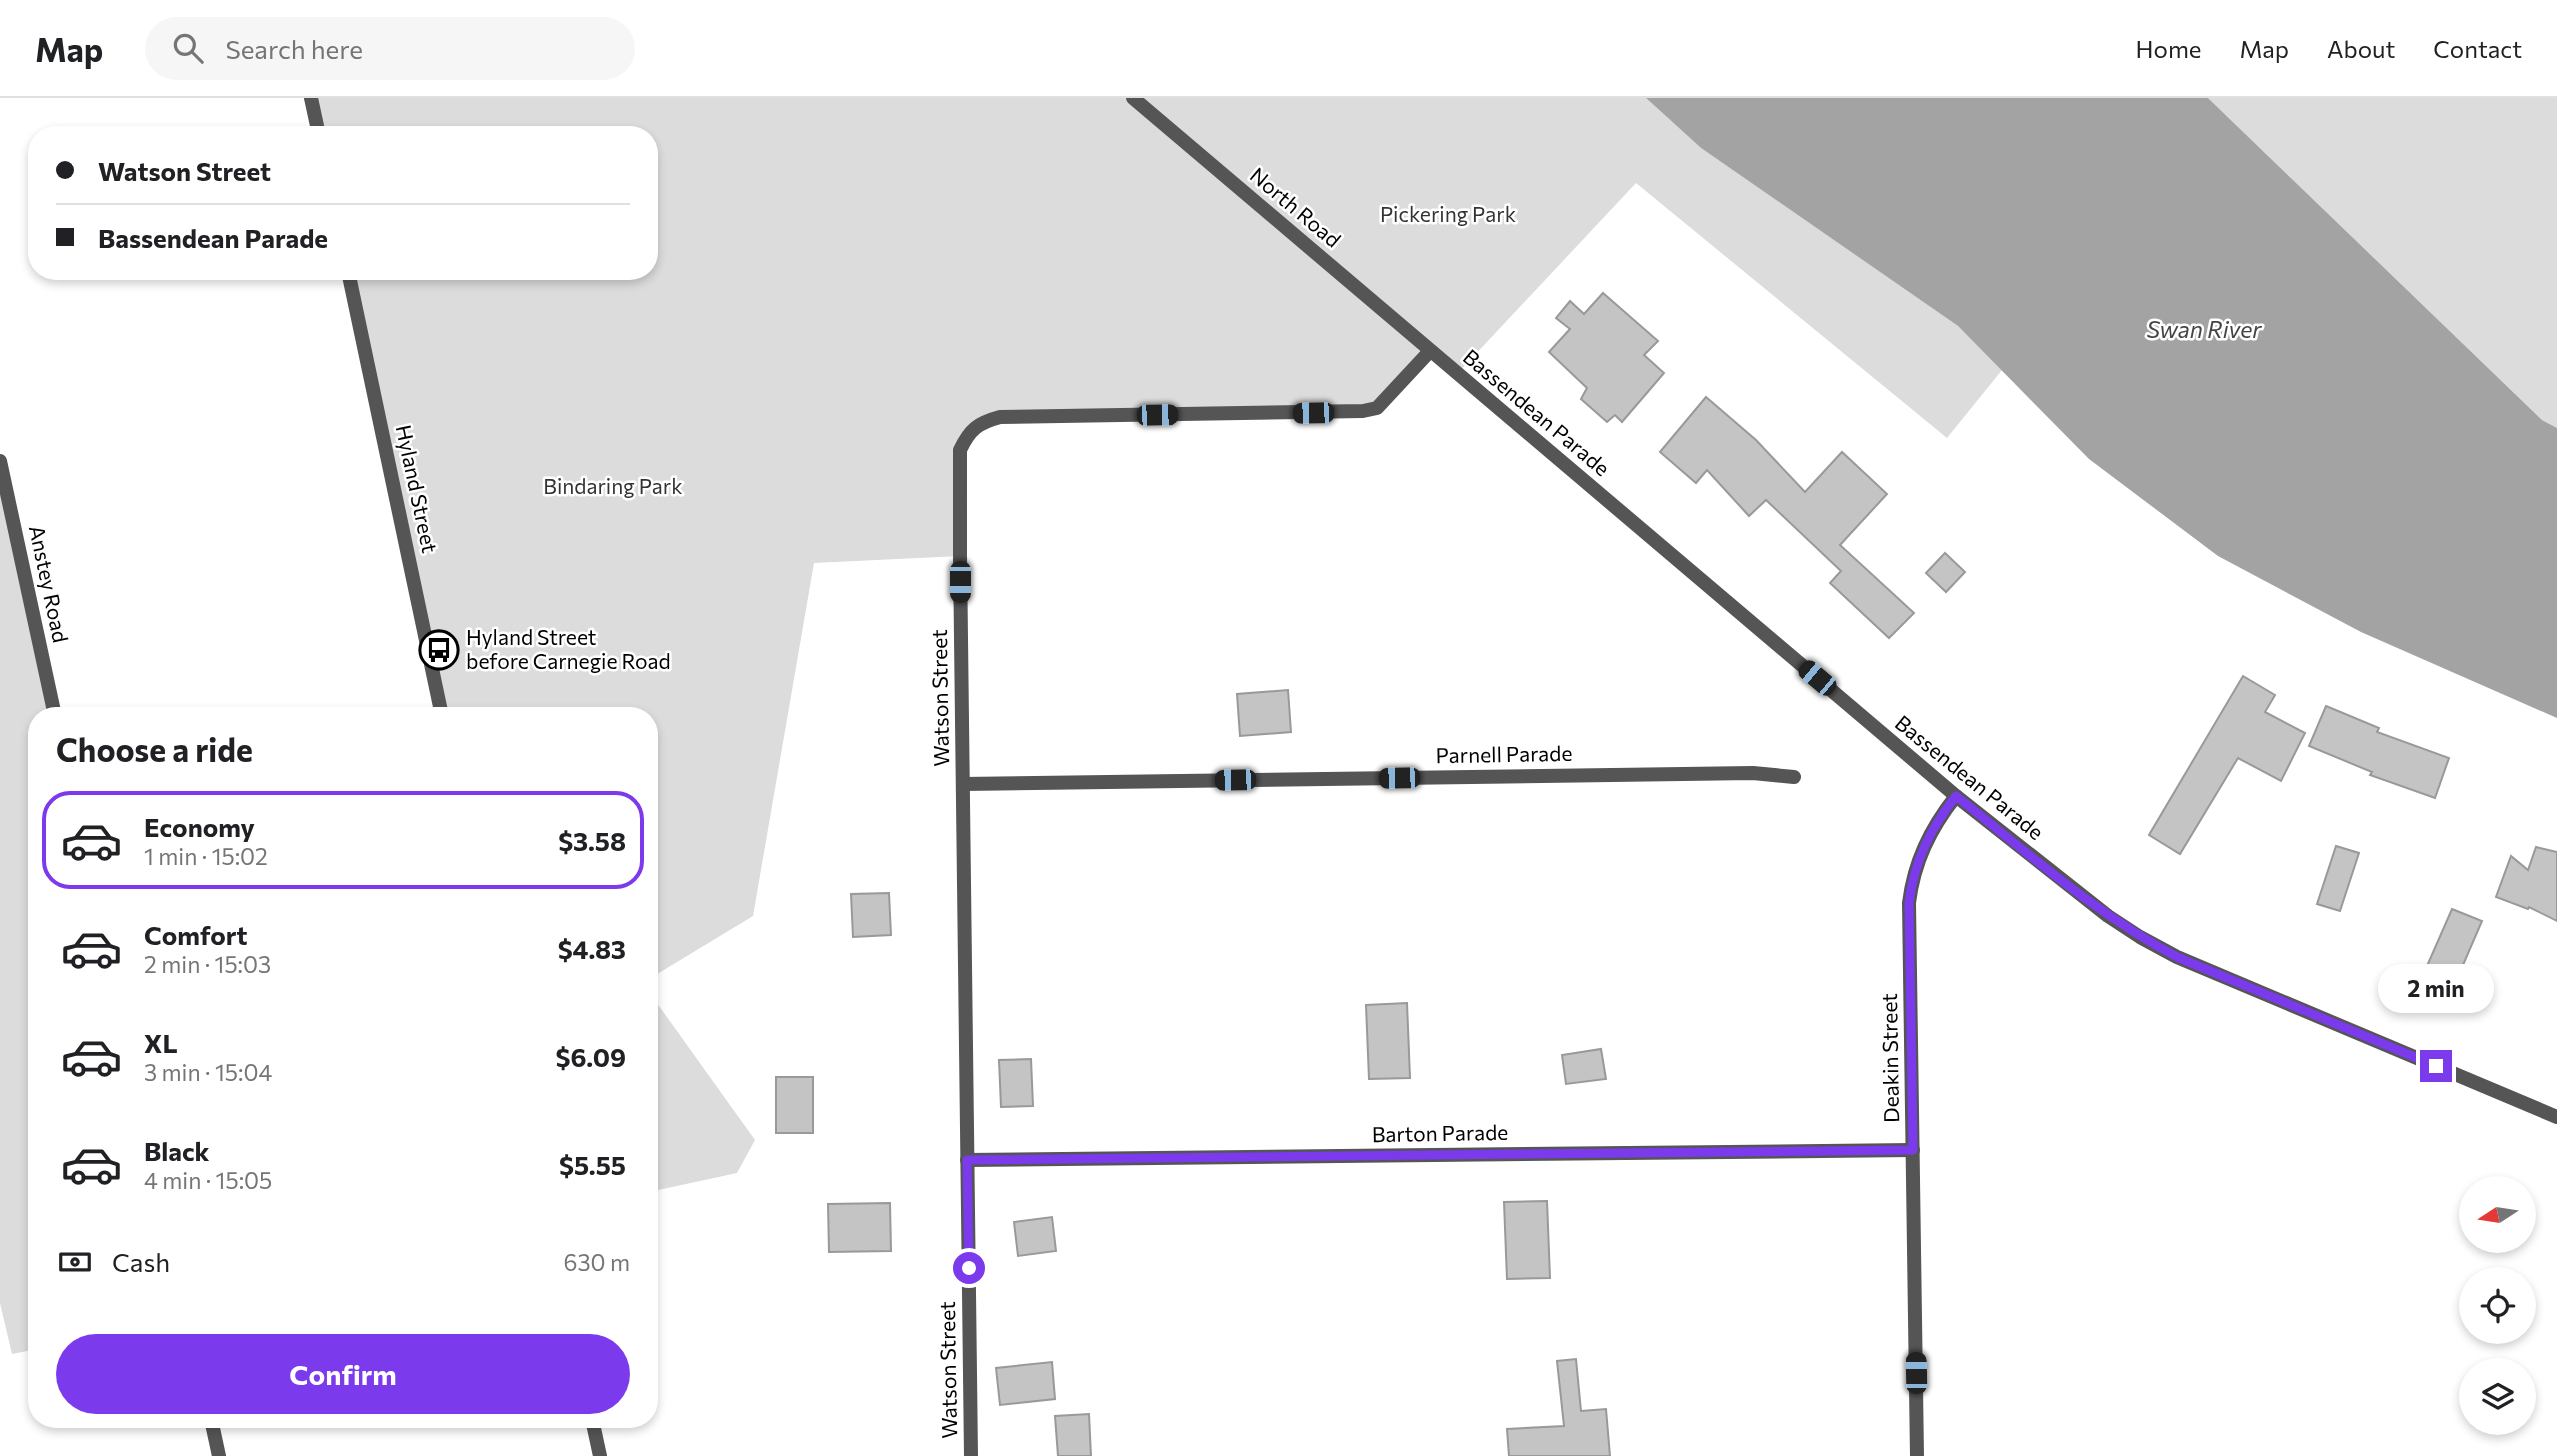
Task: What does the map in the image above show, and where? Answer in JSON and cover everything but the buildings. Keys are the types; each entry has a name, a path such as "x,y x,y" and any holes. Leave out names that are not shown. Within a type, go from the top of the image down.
{"street":[{"path":"311,98 316,126"},
{"name":"North Road","path":"1133,98 1430,351"},
{"name":"Hyland Street","path":"350,280 440,707"},
{"name":"Watson Street","path":"971,1456 960,450 967,436 981,422 1000,417 1363,411 1377,408 1430,351"},
{"name":"Bassendean Parade","path":"1430,351 1956,796 2108,916 2164,951 2557,1117"},
{"name":"Anstey Road","path":"0,461 53,707"},
{"name":"Parnell Parade","path":"963,784 1753,773 1794,777"},
{"name":"Deakin Street","path":"1917,1456 1909,903 1912,878 1920,854 1941,814 1956,796"},
{"name":"Barton Parade","path":"967,1160 1913,1150"},
{"path":"213,1428 219,1456"},
{"path":"594,1428 600,1456"}],"green space":[{"name":"Bindaring Park","path":"311,98 1646,98 1701,148 1958,326 2002,370 1947,438 1636,183 1457,374 1429,351 1377,408 1000,417 967,436 960,556 814,563 753,916 658,974 658,707 440,707 350,280 658,280 658,126 317,126"},
{"path":"2208,98 2557,98 2557,428 2542,420"},
{"path":"0,492 53,707 28,707 28,1351 12,1354 0,1303"},
{"path":"658,1005 755,1140 737,1173 658,1190"}],"water":[{"name":"Swan River","path":"1646,98 2208,98 2542,420 2557,428 2557,718 2361,632 2218,556 2089,459 1958,326 1701,148"}],"place":[{"name":"Hyland Street before Carnegie Road","path":"439,650"}],"route":[{"path":"969,1268 967,1160 1913,1150 1909,903 1912,878 1920,854 1941,814 1956,796 2108,916 2140,937 2177,957 2436,1066"}],"park label":[{"name":"Pickering Park","path":"1448,215"}]}
